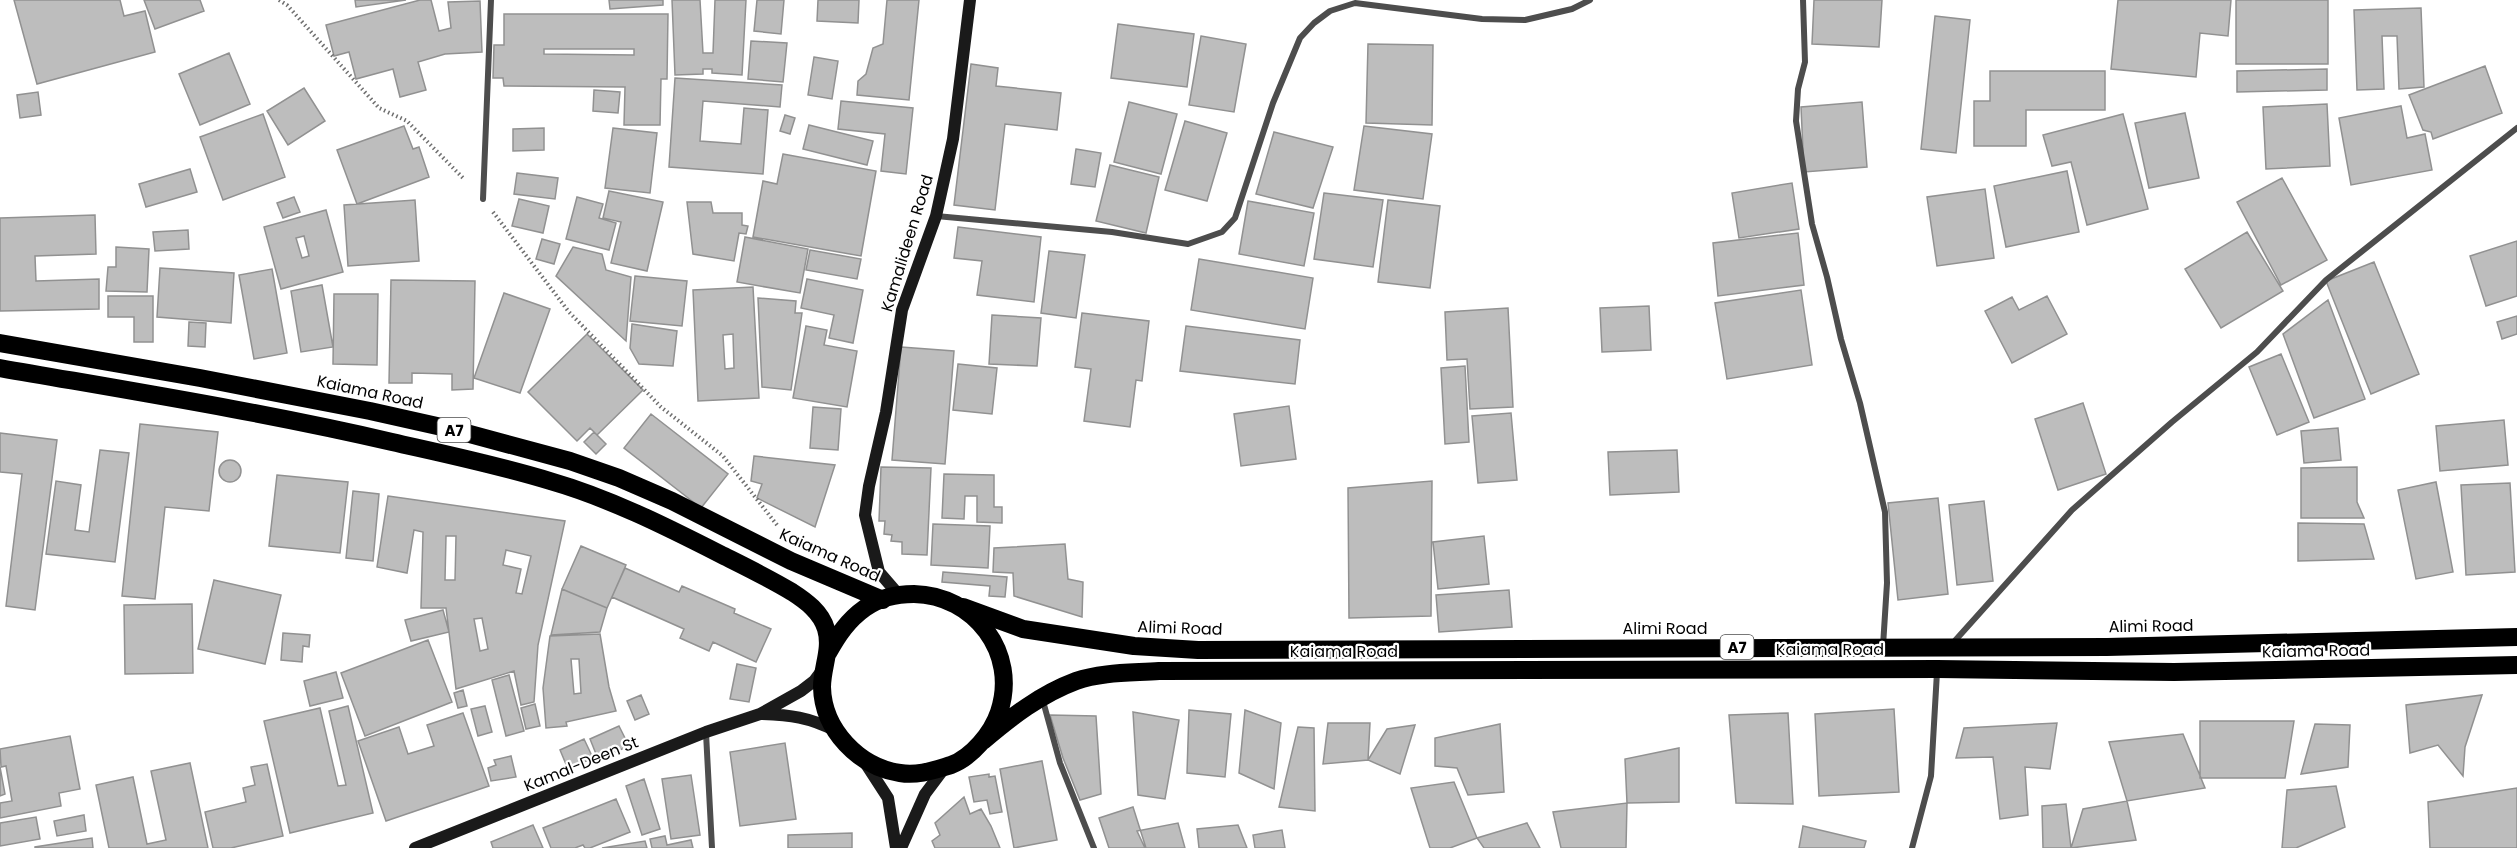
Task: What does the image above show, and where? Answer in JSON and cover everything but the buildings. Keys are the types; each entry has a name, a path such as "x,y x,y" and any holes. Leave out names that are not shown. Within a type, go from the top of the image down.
{"highway":[{"name":"Kaiama Road","path":"0,343 359,409 455,430 570,461 619,478 672,501 791,561 890,597"},
{"name":"A7","path":"0,368 266,415 499,466 555,482 667,527 791,591 818,613 825,624 827,659"},
{"path":"929,595 963,607 986,628 1000,657 1004,688 999,714 983,741 959,762 929,773 901,774 871,764 846,745 829,719 822,688 827,659 844,625 868,605 890,597 929,595"},
{"name":"Alimi Road","path":"963,607 1023,629 1134,646 1187,649 2236,645 2517,637"},
{"name":"Kaiama Road","path":"983,741 1018,712 1077,681 1109,675 1159,671 1938,669 2174,672 2517,664"}],"street":[{"path":"483,199 491,0"},
{"name":"Kamalideen Road","path":"890,597 879,572 866,515 869,486 886,412 902,310 936,216 953,139 970,0"},
{"path":"936,216 1112,232 1188,244 1222,232 1235,218 1273,103 1300,38 1330,11 1355,2 1482,19 1525,20 1572,9 1590,0"},
{"path":"1803,0 1805,62 1798,89 1796,121 1812,224 1860,403 1885,512 1887,583 1883,646"},
{"path":"1950,646 2072,510 2172,422 2257,352 2326,280 2517,128"},
{"path":"759,714 801,691 814,681 827,659"},
{"path":"1912,848 1931,776 1938,669"},
{"path":"1042,698 1060,763 1094,848"},
{"path":"759,714 792,715 814,720 837,731"},
{"name":"Kamal-Deen St","path":"416,848 706,732 759,714"},
{"path":"706,732 711,848"},
{"path":"857,753 888,798 896,848"},
{"path":"901,848 925,794 946,766"}],"path":[{"path":"279,0 287,5 379,108 407,121 483,199 569,312 661,407 723,456 782,531"}]}
